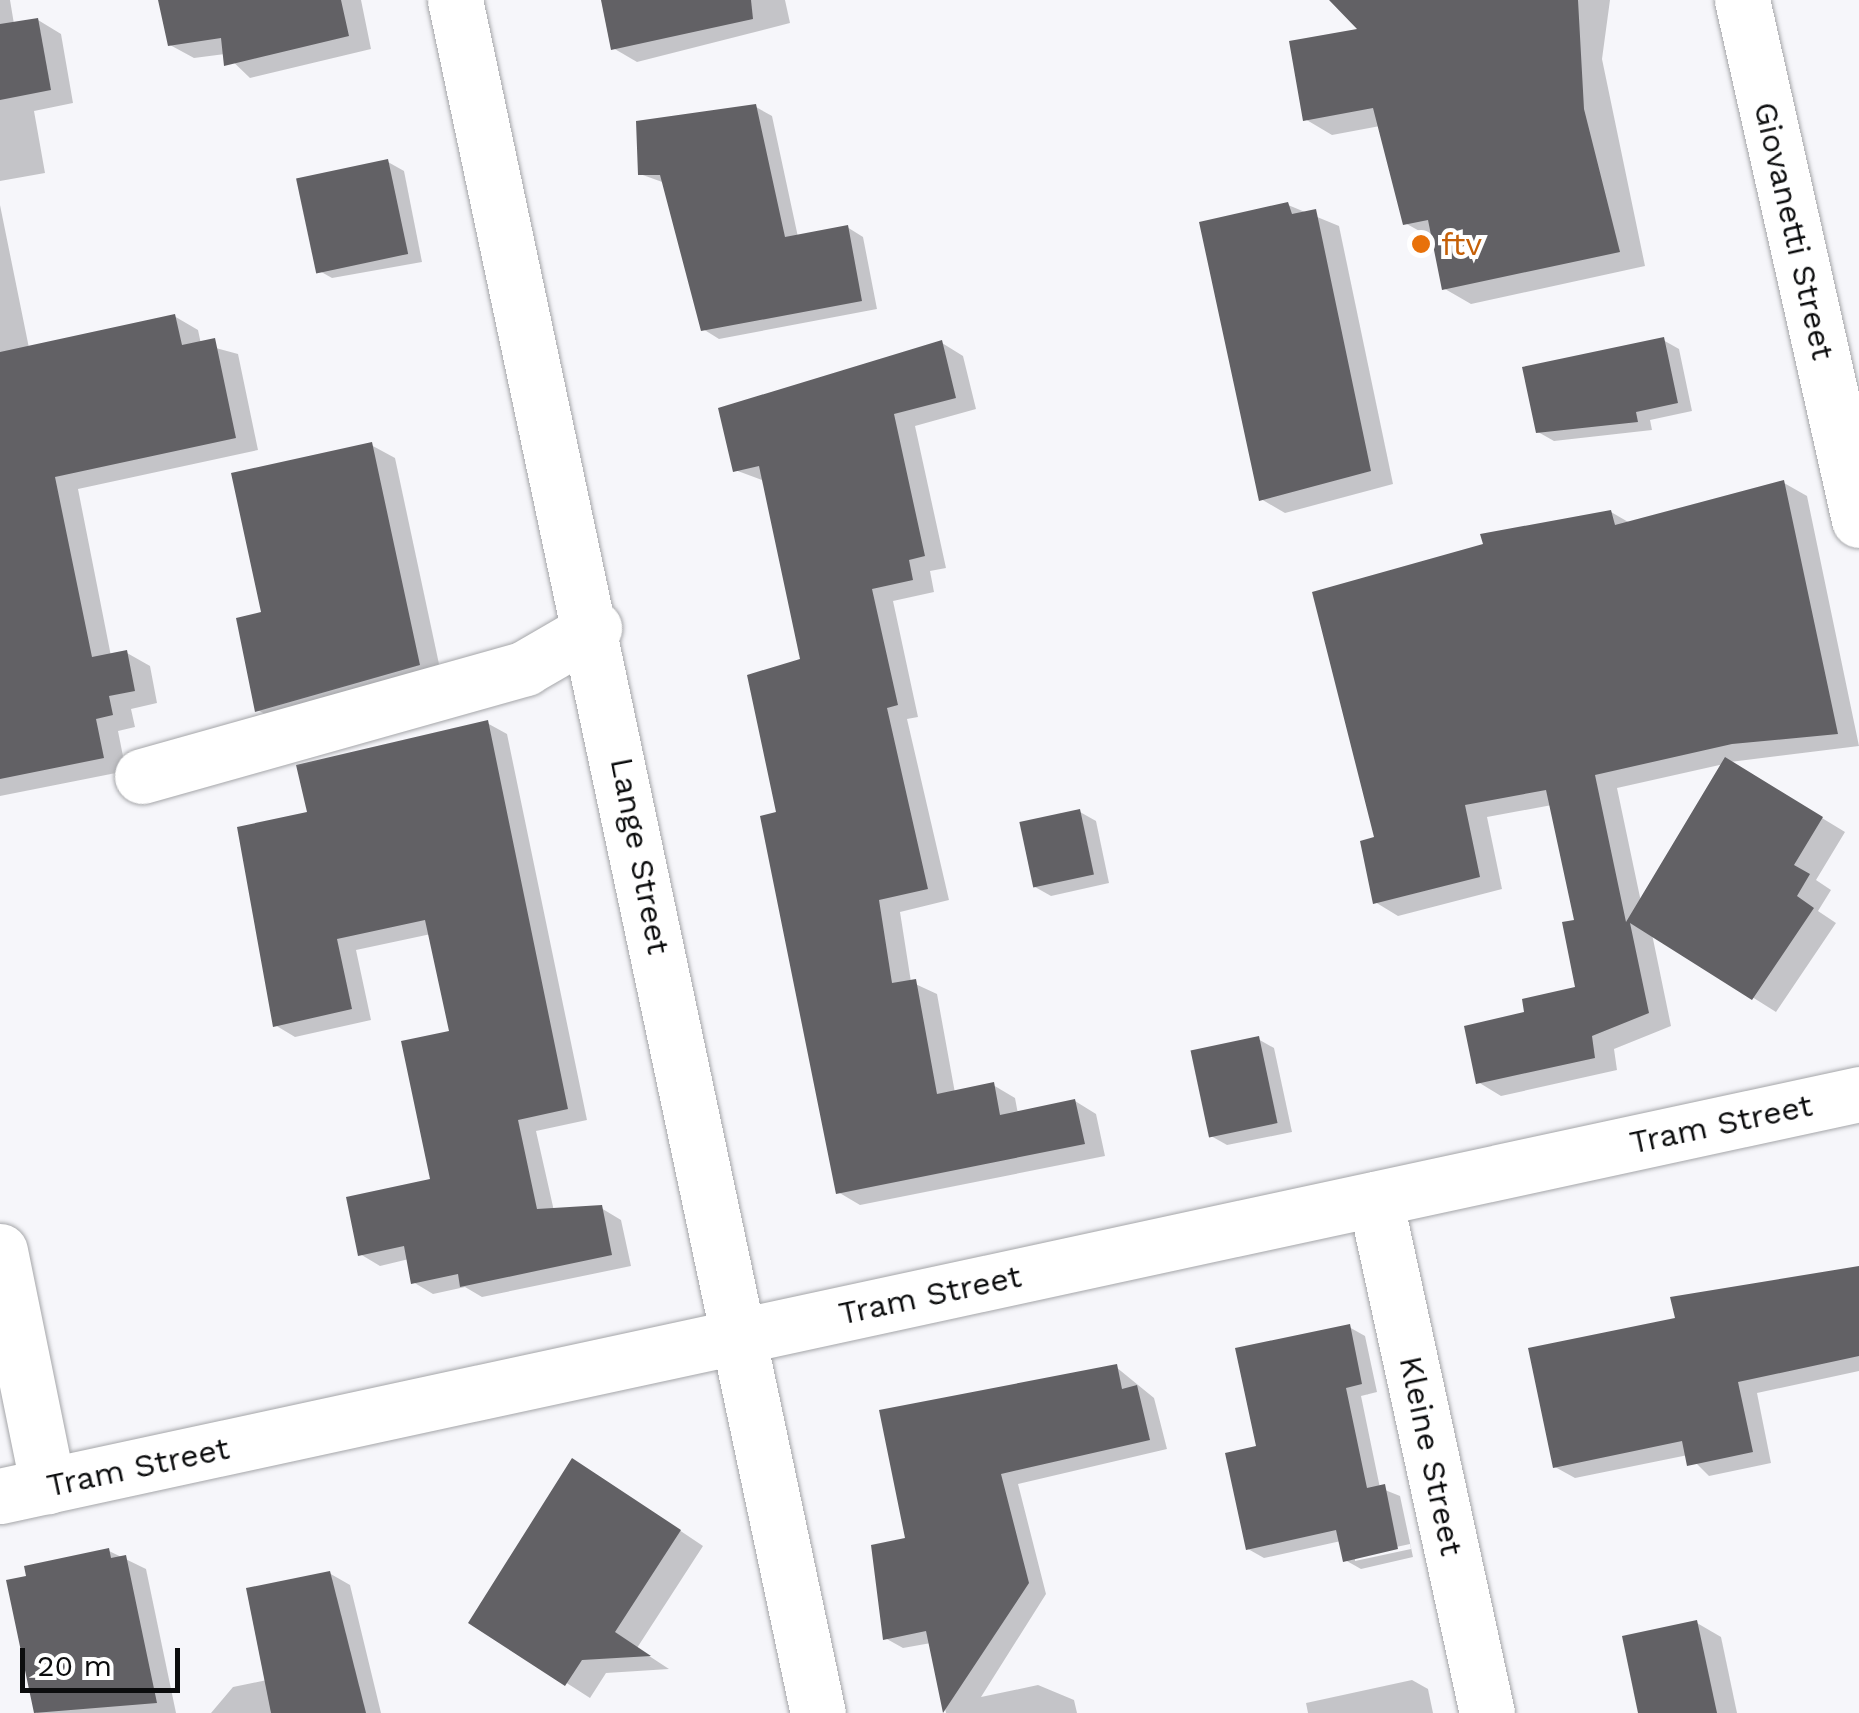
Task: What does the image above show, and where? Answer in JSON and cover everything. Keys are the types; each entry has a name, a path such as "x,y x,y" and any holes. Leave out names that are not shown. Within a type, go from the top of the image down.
{"street":[{"name":"Lange Street","path":"455,0 594,628 818,1713"},
{"name":"Giovanetti Street","path":"1742,0 1859,520"},
{"path":"142,776 525,668 594,628"},
{"name":"Tram Street","path":"24,1491 1859,1094"},
{"name":"Kleine Street","path":"1375,1199 1487,1713"},
{"path":"0,1251 24,1491"}],"building":[{"path":"158,0 341,0 349,36 224,66 221,38 168,46"},
{"path":"601,0 751,0 753,19 611,50"},
{"path":"1329,0 1578,0 1584,109 1620,252 1442,290 1428,220 1403,225 1373,108 1303,121 1289,41 1357,29"},
{"path":"38,18 51,90 0,100 0,24"},
{"path":"756,104 785,237 848,225 862,301 701,331 660,175 638,175 636,121"},
{"path":"388,159 408,254 316,273 296,179"},
{"path":"1288,202 1292,214 1316,209 1371,471 1259,501 1199,222"},
{"path":"175,314 182,345 215,338 236,438 55,477 92,657 127,650 135,691 109,696 113,715 96,719 104,758 0,779 0,352"},
{"path":"1664,337 1678,403 1636,412 1638,422 1536,433 1522,367"},
{"path":"942,340 956,398 894,414 925,556 909,560 913,580 872,589 898,705 887,708 928,889 879,900 892,983 916,979 937,1094 994,1082 1000,1115 1075,1099 1085,1144 836,1194 760,816 776,812 747,675 800,659 759,466 733,472 718,408"},
{"path":"372,442 420,665 255,712 236,618 261,612 231,473"},
{"path":"1784,480 1838,734 1732,744 1595,775 1626,922 1725,757 1823,817 1794,865 1810,874 1797,896 1814,908 1752,1000 1630,923 1649,1013 1592,1036 1595,1058 1476,1084 1464,1026 1524,1012 1522,999 1575,987 1562,922 1574,920 1546,790 1465,805 1480,877 1373,904 1360,841 1374,837 1312,592 1483,544 1480,534 1611,510 1615,525"},
{"path":"488,720 568,1109 518,1120 537,1209 602,1205 612,1255 460,1287 458,1274 411,1284 404,1246 358,1256 346,1197 430,1179 401,1041 449,1031 425,920 337,939 352,1009 273,1027 237,827 307,812 296,765"},
{"path":"1080,809 1094,875 1033,887 1019,822"},
{"path":"1259,1036 1278,1123 1209,1138 1191,1051"},
{"path":"1859,1266 1859,1356 1738,1382 1753,1452 1687,1466 1682,1441 1553,1468 1528,1348 1675,1318 1670,1297"},
{"path":"1350,1324 1362,1384 1346,1388 1367,1488 1385,1484 1398,1549 1343,1562 1336,1530 1246,1550 1225,1453 1256,1446 1235,1348"},
{"path":"1117,1364 1122,1389 1137,1385 1150,1440 1001,1474 1029,1583 943,1713 926,1631 883,1640 871,1545 905,1538 879,1410"},
{"path":"572,1458 681,1530 615,1632 651,1656 582,1660 565,1686 468,1623"},
{"path":"109,1548 111,1558 126,1555 157,1703 34,1713 6,1580 26,1576 24,1566"},
{"path":"330,1571 366,1713 271,1713 246,1588"},
{"path":"1697,1620 1717,1713 1638,1713 1622,1636"}],"place":[{"name":"ftv","path":"1421,244"}]}
